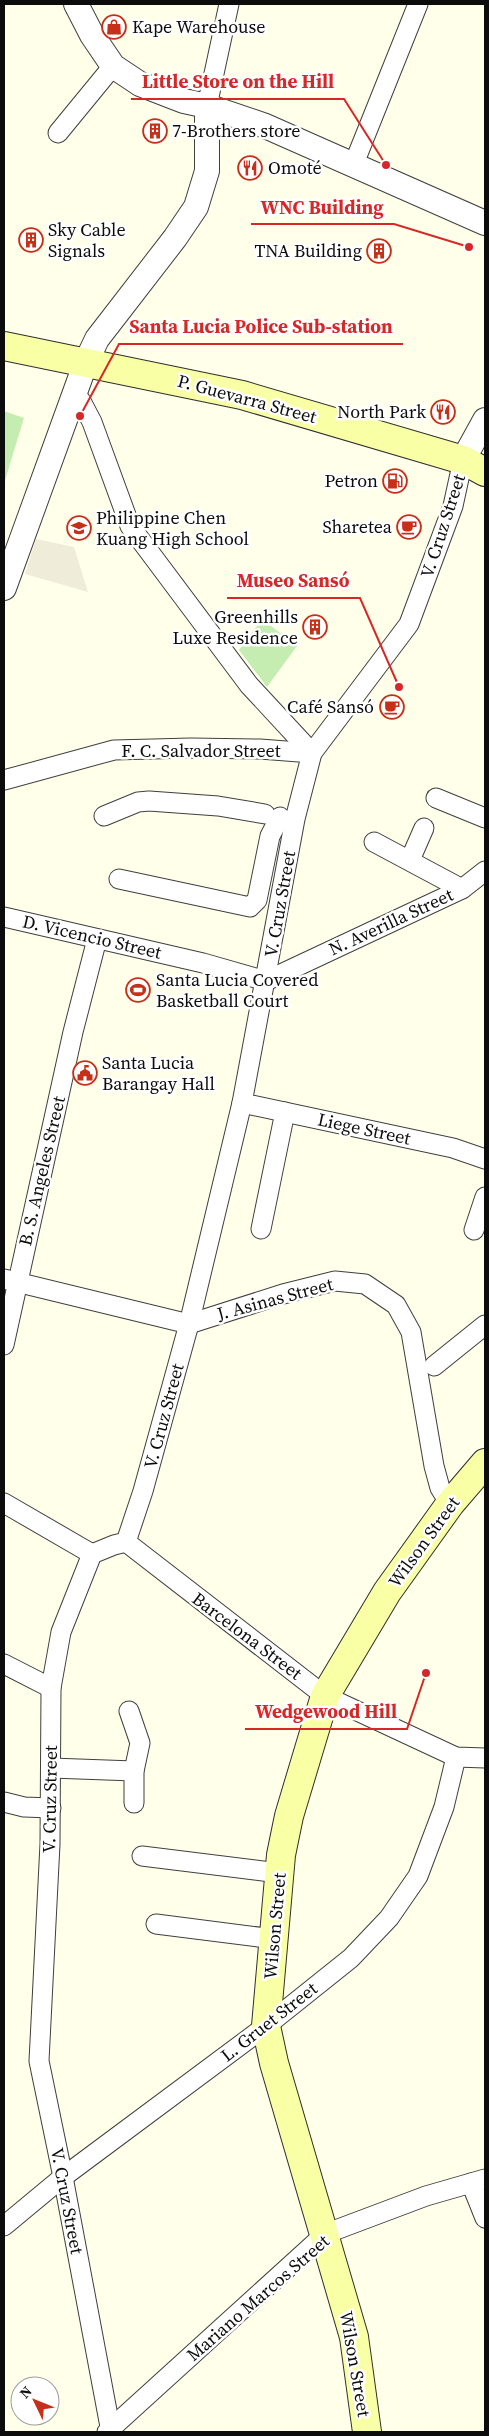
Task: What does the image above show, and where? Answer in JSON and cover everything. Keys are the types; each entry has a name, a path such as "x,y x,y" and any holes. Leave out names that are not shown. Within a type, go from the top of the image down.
{"main road":[{"name":"P. Guevarra Street","path":"4,346 242,394 474,466"},
{"name":"Wilson Street","path":"367,2432 354,2337 274,2063 266,2026 279,1873 289,1816 325,1696 387,1592 450,1504 485,1463"}],"street":[{"path":"76,4 92,34 113,66 140,84 184,101 207,106 263,125 485,223"},
{"path":"4,588 73,396 97,338 175,238 196,207 207,171 207,106 229,4"},
{"path":"353,166 418,4"},
{"path":"58,133 113,66"},
{"path":"73,396 81,401 92,422 130,526 249,685 312,753"},
{"name":"V. Cruz Street","path":"126,1542 144,1491 189,1324 242,1102 295,819 312,753 410,624 453,506 474,466 485,420"},
{"name":"F. C. Salvador Street","path":"4,780 114,750 201,748 260,749 312,753"},
{"path":"436,798 485,818"},
{"path":"104,816 138,802 149,801 218,806 273,816 257,900 250,907 119,879"},
{"path":"410,860 424,828"},
{"path":"374,842 462,889"},
{"name":"N. Averilla Street","path":"266,981 462,889 485,871"},
{"name":"D. Vicencio Street","path":"4,917 203,963 266,981"},
{"name":"B. S. Angeles Street","path":"4,1345 10,1281 97,940"},
{"name":"Liege Street","path":"242,1102 453,1148 485,1159"},
{"path":"262,1229 285,1112"},
{"path":"474,1230 485,1197"},
{"path":"10,1281 189,1324"},
{"name":"J. Asinas Street","path":"189,1324 283,1294 335,1281 365,1284 396,1305 411,1332 434,1466 440,1488 450,1504"},
{"path":"434,1366 485,1325"},
{"path":"4,1503 92,1554 126,1542"},
{"name":"Barcelona Street","path":"126,1542 325,1696 456,1758 485,1758"},
{"name":"V. Cruz Street","path":"92,1554 61,1632 51,1688 51,1805 39,2061 63,2176 109,2431"},
{"path":"4,1664 51,1688"},
{"path":"129,1711 140,1743 134,1771 134,1803"},
{"name":"L. Gruet Street","path":"4,2226 63,2176 266,2026 351,1958 394,1911 418,1876 444,1807 456,1758"},
{"path":"51,1768 134,1771"},
{"path":"4,1801 51,1805"},
{"path":"142,1856 279,1873"},
{"path":"156,1924 274,1939"},
{"path":"478,2181 485,2218"},
{"name":"Mariano Marcos Street","path":"109,2431 325,2234 426,2196 478,2181"}],"green space":[{"path":"4,411 24,418 4,484"},
{"path":"262,619 297,646 267,687 239,650"}],"shaded area":[{"path":"36,539 74,547 88,592 25,574"}],"place":[{"name":"Kape Warehouse","path":"114,27"},
{"name":"7-Brothers store","path":"155,131"},
{"name":"Little Store on the Hill","path":"386,165"},
{"name":"Omoté","path":"250,168"},
{"name":"Sky Cable Signals","path":"31,240"},
{"name":"WNC Building","path":"469,247"},
{"name":"TNA Building","path":"379,251"},
{"name":"North Park","path":"443,412"},
{"name":"Santa Lucia Police Sub-station","path":"80,416"},
{"name":"Petron","path":"395,481"},
{"name":"Sharetea","path":"409,527"},
{"name":"Philippine Chen Kuang High School","path":"79,528"},
{"name":"Greenhills Luxe Residence","path":"315,627"},
{"name":"Museo Sansó","path":"399,687"},
{"name":"Café Sansó","path":"392,707"},
{"name":"Santa Lucia Covered Basketball Court","path":"138,990"},
{"name":"Santa Lucia Barangay Hall","path":"85,1073"},
{"name":"Wedgewood Hill","path":"426,1673"}]}
